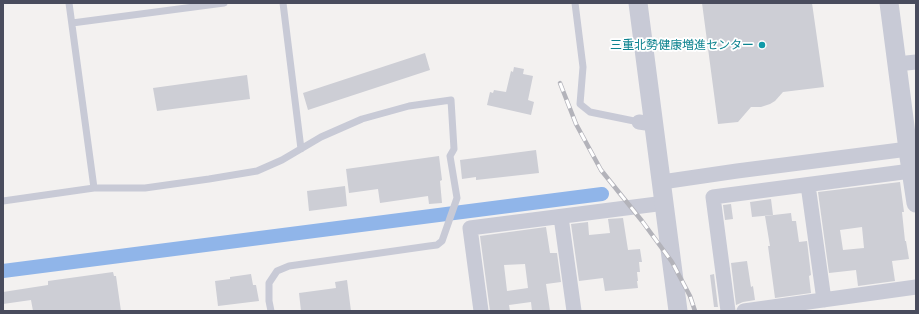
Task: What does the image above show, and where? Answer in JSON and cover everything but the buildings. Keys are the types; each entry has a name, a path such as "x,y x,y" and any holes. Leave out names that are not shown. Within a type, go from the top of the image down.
{"street":[{"path":"638,3 646,123 662,182 678,311"},
{"path":"889,3 916,203"},
{"path":"897,64 916,62"},
{"path":"662,182 737,171 911,158"},
{"path":"728,311 713,197 808,185 911,158"},
{"path":"808,185 824,300"},
{"path":"481,311 470,228 665,203"},
{"path":"561,217 574,311"},
{"path":"744,311 916,287"}],"lane":[{"path":"69,3 94,188"},
{"path":"72,23 224,3"},
{"path":"283,3 302,149"},
{"path":"575,3 583,67 580,104 590,112 646,123"},
{"path":"3,201 94,188 145,188 257,171 282,160 320,137 362,119 409,106 451,100 454,149 450,156 457,198 442,241 437,245 289,266 277,271 269,283 269,301 271,311"}],"waterway":[{"path":"3,271 602,194"}],"railway":[{"path":"560,83 576,124 601,170 642,221 672,262 690,296 695,311"}],"place":[{"name":"三重北勢健康増進センター","path":"762,45"}]}
